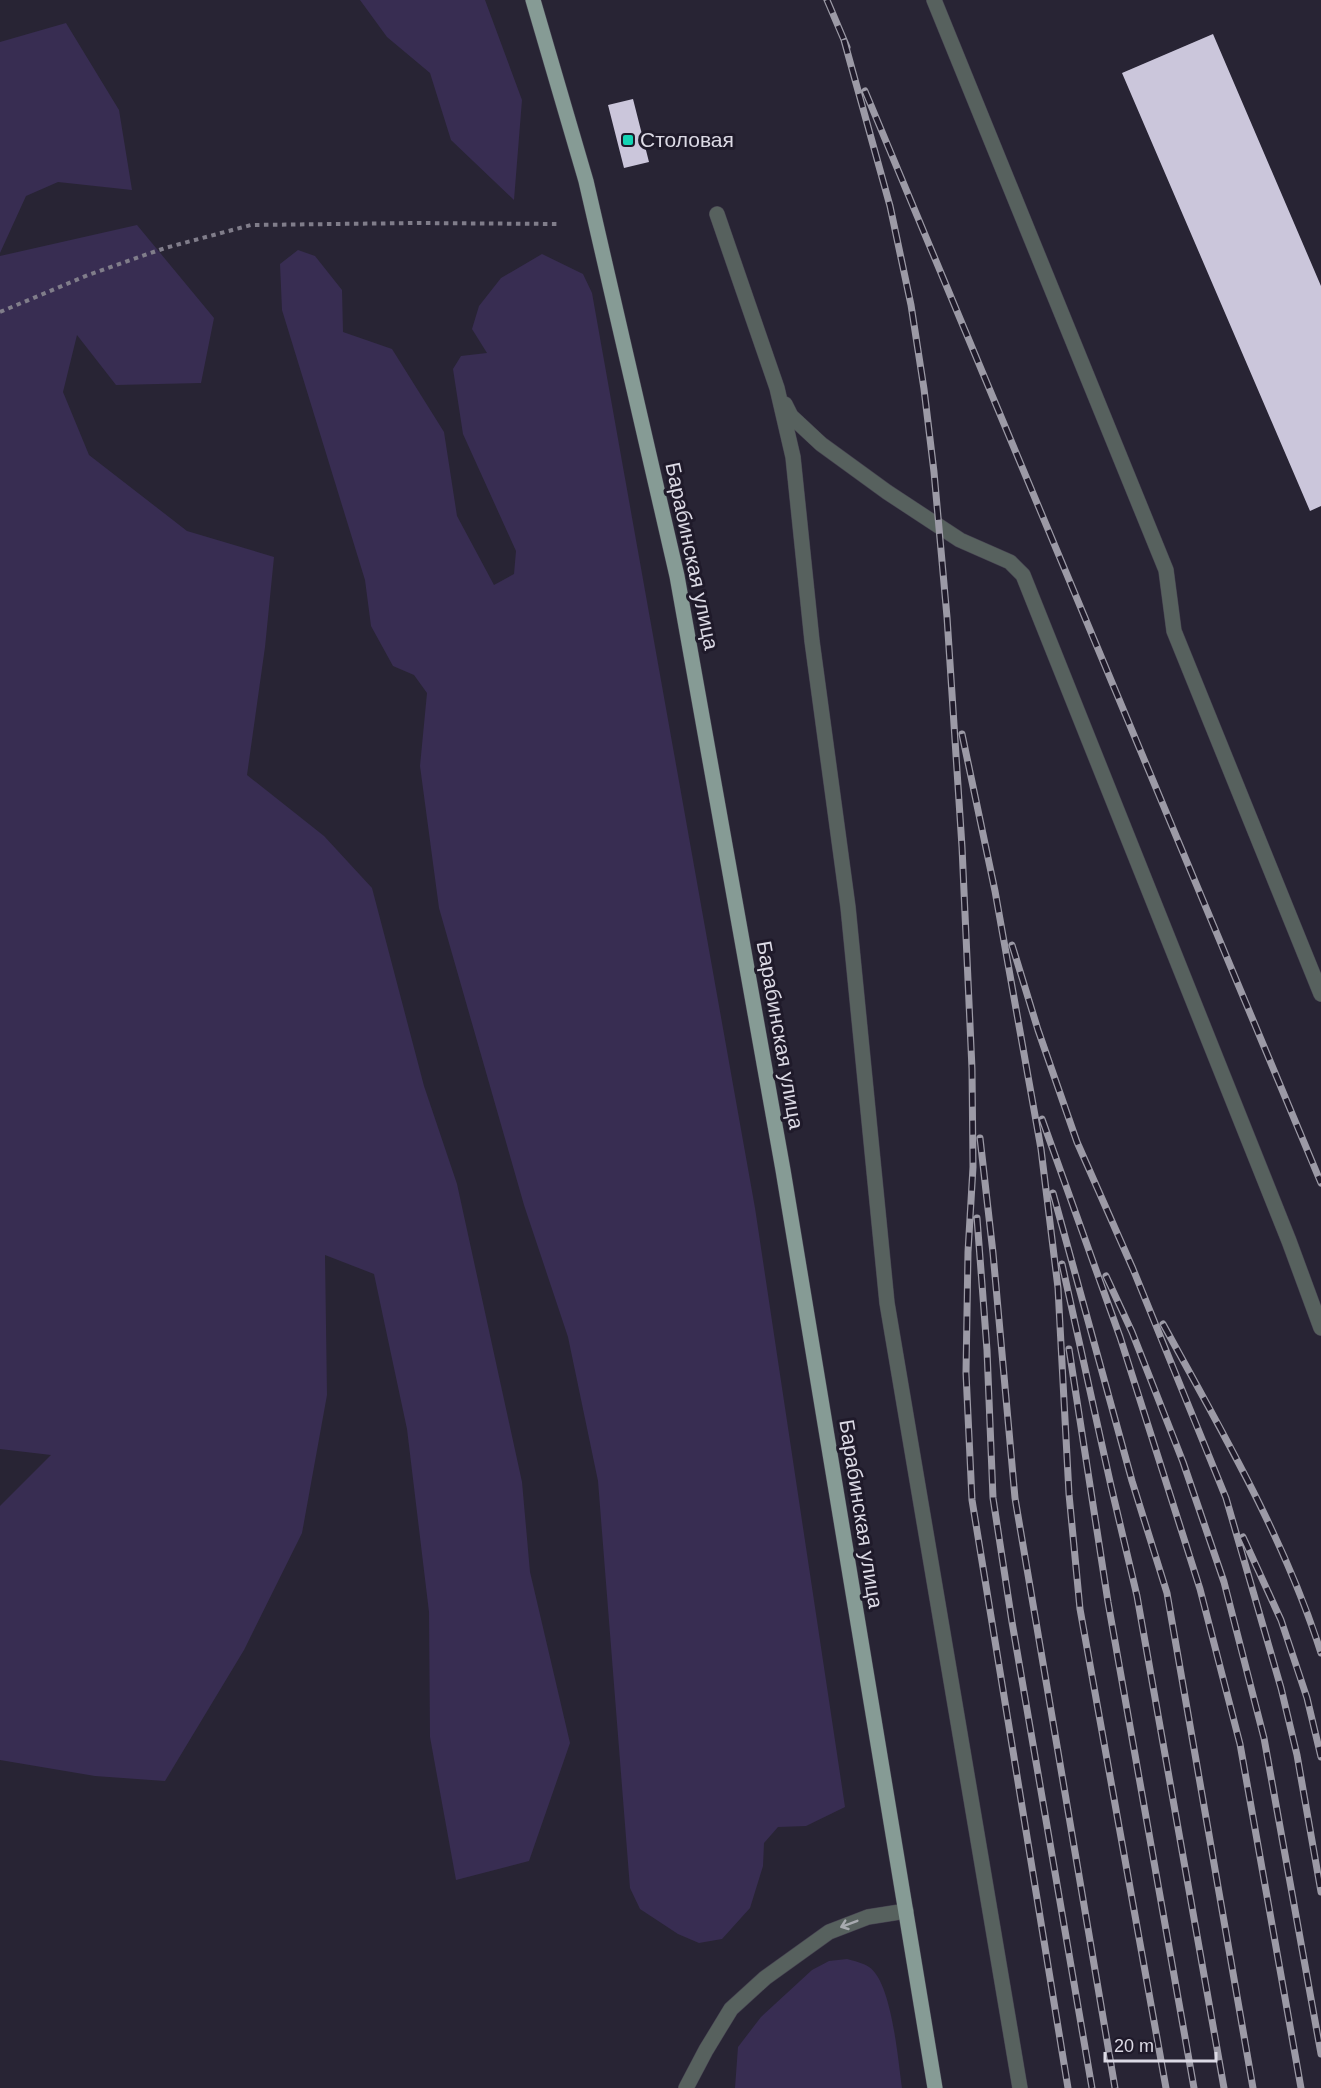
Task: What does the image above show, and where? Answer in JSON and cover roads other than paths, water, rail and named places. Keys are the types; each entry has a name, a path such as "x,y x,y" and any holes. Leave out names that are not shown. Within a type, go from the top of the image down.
{"main road":[{"name":"Барабинская улица","path":"533,0 586,181 678,576 783,1170 935,2088"}],"lane":[{"path":"934,0 1166,570 1174,631 1321,994"},
{"path":"717,214 777,388 794,457 812,640 848,907 887,1303 1020,2088"},
{"path":"777,388 791,416 821,444 953,536 1010,562 1023,576 1289,1241 1321,1328"},
{"path":"686,2088 705,2050 731,2009 765,1978 829,1932 868,1917 906,1911"}],"railway":[{"path":"827,0 847,47"},
{"path":"844,40 890,206 911,305 934,472 947,617 962,847 972,1069 973,1167 968,1252 966,1373 972,1500 1068,2088"},
{"path":"865,91 1321,1183"},
{"path":"962,734 995,891 1041,1149 1058,1288 1069,1494 1080,1609 1166,2088"},
{"path":"1012,945 1038,1030 1077,1142 1133,1269 1226,1498 1281,1688 1297,1755 1321,1892"},
{"path":"1042,1119 1120,1337 1200,1589 1240,1744 1301,2088"},
{"path":"980,1138 993,1253 1015,1498 1115,2088"},
{"path":"1053,1193 1132,1481 1167,1593 1253,2088"},
{"path":"977,1218 987,1350 993,1498 1092,2088"},
{"path":"1062,1264 1137,1596 1224,2088"},
{"path":"1106,1276 1132,1332 1183,1462 1224,1582 1264,1738 1321,2054"},
{"path":"1163,1324 1229,1444 1270,1526 1306,1610 1321,1653"},
{"path":"1069,1349 1108,1602 1194,2088"},
{"path":"1243,1537 1281,1620 1307,1698 1321,1757"}],"place":[{"name":"Столовая","path":"628,140"}]}
